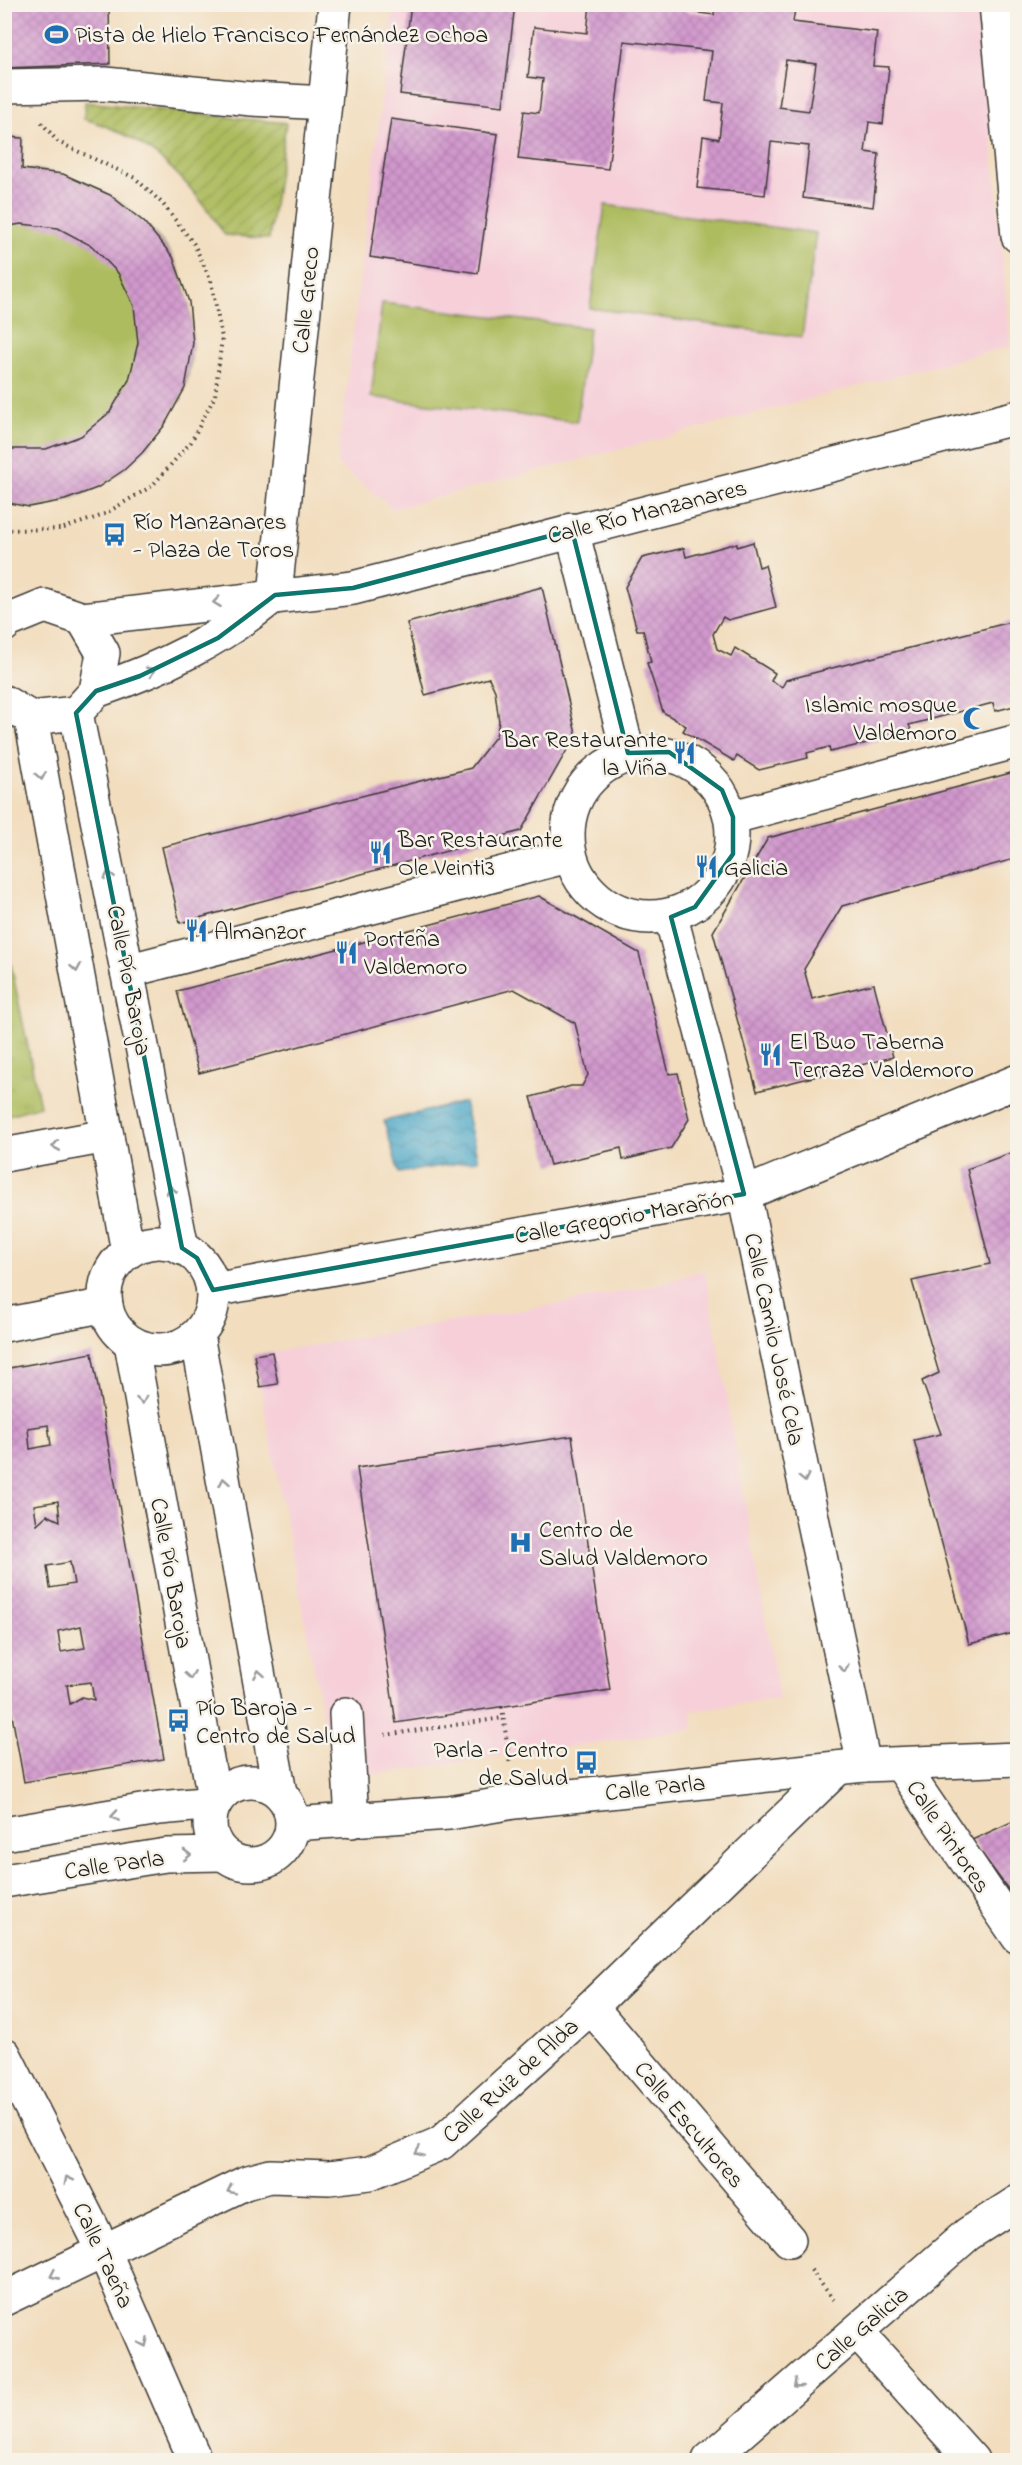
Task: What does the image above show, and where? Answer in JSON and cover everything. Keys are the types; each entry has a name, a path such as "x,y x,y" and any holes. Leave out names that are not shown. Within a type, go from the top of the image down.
{"street":[{"name":"Calle Greco","path":"275,595 335,4"},
{"path":"996,4 1017,236"},
{"path":"4,86 105,84 252,99 325,103"},
{"name":"Calle Río Manzanares","path":"83,619 275,595 353,588 1017,417"},
{"path":"572,530 628,753"},
{"path":"18,710 86,702 218,638 275,595"},
{"path":"6,622 45,606 83,619 103,652 86,702"},
{"name":"Calle Pío Baroja","path":"86,702 127,970 182,1248"},
{"name":"Calle Pío Baroja","path":"18,710 107,1136 128,1252"},
{"path":"734,817 1017,741"},
{"path":"669,752 722,790 734,817 733,854 695,907 671,917 631,917 578,880 568,856 567,816 605,763 628,753 669,752"},
{"path":"127,970 568,856"},
{"name":"Calle Camilo José Cela","path":"671,917 744,1194 851,1766"},
{"name":"Calle Gregorio Marañón","path":"213,1290 744,1194 1017,1081"},
{"path":"4,1155 107,1136"},
{"path":"154,1243 182,1248 197,1258 208,1273 213,1290 212,1307 206,1322 197,1335 182,1346 165,1350 147,1349 131,1343 119,1333 110,1320 105,1290 109,1276 128,1252 154,1243"},
{"path":"4,1325 106,1305"},
{"path":"197,1335 280,1793 290,1808 292,1824 288,1843 276,1856 258,1864 239,1863 224,1854 213,1839 210,1821 215,1803 228,1789 245,1782 264,1784 280,1793"},
{"name":"Calle Pío Baroja","path":"131,1343 215,1803"},
{"path":"346,1714 352,1821"},
{"name":"Calle Parla","path":"292,1824 449,1813 514,1802 851,1766 1017,1759"},
{"name":"Calle Pintores","path":"901,1765 1017,1937"},
{"name":"Calle Ruiz de Alda","path":"4,2299 245,2183 270,2176 329,2178 370,2173 441,2143 851,1766"},
{"name":"Calle Parla","path":"4,1834 159,1808 215,1803"},
{"name":"Calle Parla","path":"4,1881 166,1855 224,1854"},
{"name":"Calle Escultores","path":"591,2007 789,2240"},
{"name":"Calle Taeña","path":"4,2054 104,2251 195,2460"},
{"name":"Calle Galicia","path":"709,2460 968,2234 1017,2202"},
{"path":"857,2332 972,2460"}],"path":[{"path":"4,530 61,529 102,516 152,486 191,442 215,396 222,338 211,281 194,244 162,203 135,178 58,142 41,121"},
{"path":"502,1707 505,1729"},
{"path":"381,1736 503,1718"},
{"path":"789,2240 857,2332"}],"highlighted area":[{"path":"572,530 628,753 669,752 722,790 733,817 733,854 695,907 671,917 744,1194 213,1290 197,1258 182,1248 76,713 96,691 140,676 218,638 275,595 353,588"}],"shaded area":[{"path":"393,5 980,5 1010,346 393,509 337,464"},
{"name":"Centro de Salud Valdemoro","path":"705,1270 779,1698 691,1711 693,1729 335,1780 254,1355 564,1303 651,1286"}],"green space":[{"path":"85,102 286,123 269,239 225,235 197,196 166,163 129,137 84,119"},
{"path":"8,103 7,137 23,138 22,169 50,172 78,180 104,192 140,219 169,251 185,289 192,338 189,371 184,390 160,430 146,448 114,477 95,488 75,497 31,507 5,502 4,104"},
{"path":"605,205 816,233 802,337 590,308"},
{"path":"382,303 589,328 577,422 371,397"},
{"path":"4,931 40,1106 5,1116 4,1116"}],"water":[{"path":"464,1102 478,1160 399,1173 384,1121"}],"building":[{"name":"Pista de Hielo Francisco Fernández Ochoa","path":"4,4 109,4 110,64 4,68"},
{"path":"411,4 515,4 503,106 400,94"},
{"path":"590,4 684,4 684,11 714,15 715,4 796,4 793,22 877,32 873,66 889,67 883,124 869,122 865,152 879,154 873,207 803,198 809,146 771,142 765,195 697,188 703,136 719,139 723,103 706,101 712,51 624,41 608,169 518,159 524,111 539,113 543,79 528,77 534,27 587,33","holes":["786,60 816,64 809,111 779,107"]},
{"path":"8,103 7,137 23,138 22,169 63,174 110,195 144,222 173,257 189,302 193,343 185,388 164,426 142,453 124,470 97,488 65,500 29,507 4,502 4,449 46,449 81,436 110,412 129,380 138,343 134,306 118,273 92,246 58,228 21,224 4,227 4,104"},
{"path":"391,119 498,134 478,273 370,257"},
{"path":"753,542 759,567 765,565 776,607 728,620 723,617 713,634 717,649 731,656 735,648 775,673 771,681 782,687 786,680 1018,620 1018,705 995,711 993,703 909,725 912,732 830,752 829,747 807,753 808,758 759,770 737,756 734,761 683,731 686,726 663,712 647,663 651,662 643,630 637,630 625,587 642,558 684,548 686,557 737,543 737,547"},
{"path":"542,587 576,734 521,831 180,923 162,847 471,768 496,736 499,722 495,691 489,678 425,695 407,623"},
{"path":"1018,771 1018,858 842,906 804,969 812,999 874,984 893,1057 757,1091 713,932 768,838"},
{"path":"539,896 639,953 669,1074 678,1073 689,1119 671,1148 623,1160 621,1148 550,1165 531,1097 571,1086 582,1086 588,1075 575,1023 514,989 199,1073 177,991"},
{"path":"1018,1150 1018,1632 969,1644 914,1440 941,1434 922,1381 939,1373 912,1281 990,1264 967,1169"},
{"path":"272,1352 278,1384 260,1387 254,1355"},
{"path":"92,1353 164,1759 24,1782 4,1671 4,1369","holes":["48,1425 51,1445 30,1449 28,1428","58,1501 60,1521 47,1515 37,1524 34,1505","70,1562 74,1584 50,1588 47,1566","81,1626 85,1648 61,1652 58,1631","91,1682 94,1700 82,1697 70,1704 67,1685"]},
{"path":"572,1436 610,1690 396,1723 357,1468"},
{"path":"1018,1819 1018,1903 972,1840"}],"place":[{"name":"Pista de Hielo Francisco Fernández Ochoa","path":"57,34"},
{"name":"Río Manzanares - Plaza de Toros","path":"115,535"},
{"name":"Islamic mosque Valdemoro","path":"975,718"},
{"name":"Bar Restaurante la Viña","path":"685,753"},
{"name":"Bar Restaurante Ole Veinti3","path":"380,853"},
{"name":"Galicia","path":"706,867"},
{"name":"Almanzor","path":"196,931"},
{"name":"Porteña Valdemoro","path":"346,952"},
{"name":"El Buo Taberna Terraza Valdemoro","path":"771,1055"},
{"name":"Centro de Salud Valdemoro","path":"521,1543"},
{"name":"Pío Baroja - Centro de Salud","path":"178,1721"},
{"name":"Parla - Centro de Salud","path":"586,1763"}]}
